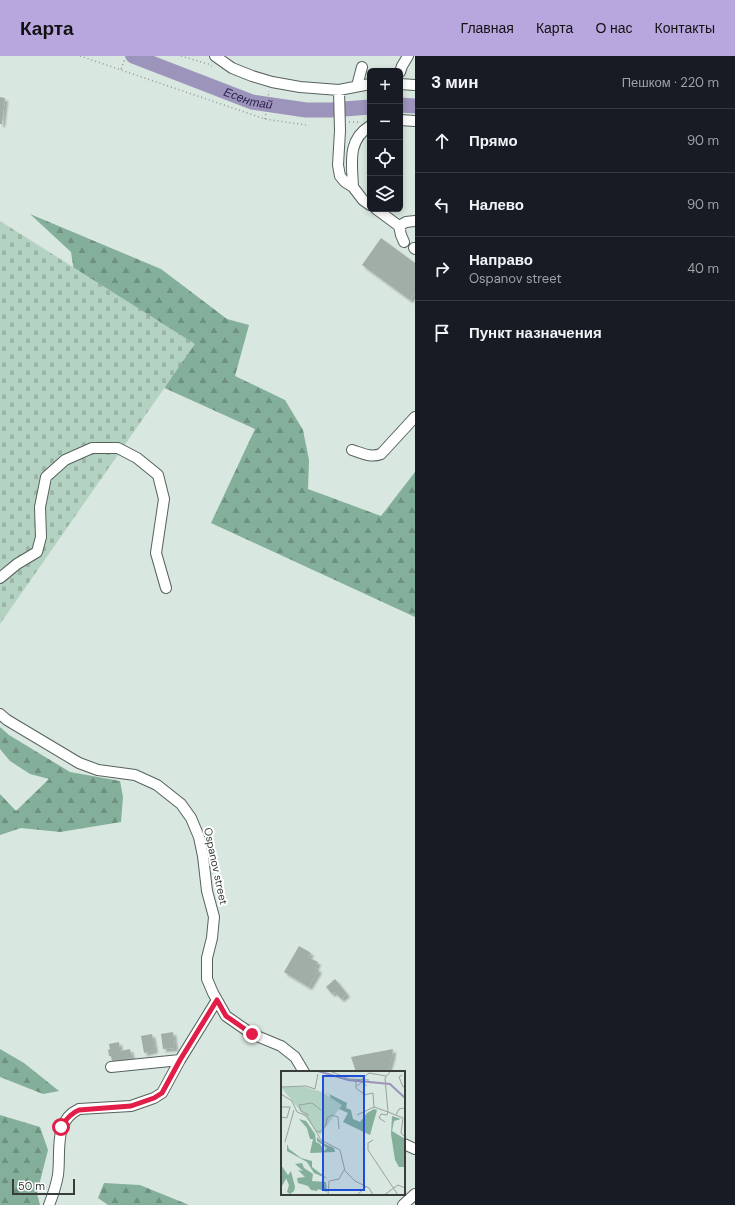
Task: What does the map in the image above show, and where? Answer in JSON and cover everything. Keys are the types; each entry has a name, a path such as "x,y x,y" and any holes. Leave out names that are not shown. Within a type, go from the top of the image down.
{"street":[{"path":"215,56 232,68 272,82 300,87 339,90 367,84"},
{"path":"401,68 408,56"},
{"path":"357,86 362,67"},
{"path":"403,84 415,86"},
{"path":"339,90 343,122 338,165 340,176 345,182 353,187 367,203"},
{"path":"403,120 415,121"},
{"path":"353,187 353,148 356,139 366,124"},
{"path":"380,212 399,226 404,242"},
{"path":"399,226 406,222 415,221"},
{"path":"352,450 368,456 381,454 405,426 415,417"},
{"path":"0,578 17,564 37,552 40,537 40,507 46,477 65,460 92,448 118,448 137,458 158,475 164,499 156,553 166,588"},
{"name":"Ospanov street","path":"0,714 7,720 79,763 98,770 135,775 157,785 181,804 191,818 199,837 207,891 214,917 212,938 206,958 207,979 226,1016 252,1034 281,1046 295,1057 303,1071"},
{"path":"49,1205 56,1189 61,1127 66,1119 73,1112 79,1110 131,1106 154,1098 162,1093 180,1060 217,1000"},
{"path":"110,1067 180,1060"},
{"path":"405,1144 415,1149"},
{"path":"403,1205 415,1194"}],"path":[{"path":"80,56 265,119 306,125"},
{"path":"121,70 126,56"},
{"path":"265,119 269,92"},
{"path":"343,122 366,124"}],"green space":[{"path":"30,214 161,269 227,319 249,325 235,376 285,400 303,430 309,460 308,489 381,516 415,472 415,617 211,523 255,429 127,371 94,401 71,252"},
{"path":"0,221 195,344 0,624"},
{"path":"0,727 9,735 70,772 120,781 123,797 121,822 60,832 21,828 0,835 0,794 16,811 49,779 30,774 10,761 0,749"},
{"path":"0,1049 24,1063 59,1091 43,1094 0,1077"},
{"path":"0,1115 40,1127 48,1150 37,1193 40,1205 0,1205"},
{"path":"104,1183 140,1185 189,1205 108,1205 98,1198"}],"building":[{"path":"0,97 5,98 2,124 0,124"},
{"path":"381,238 415,263 415,293 410,300 362,265"},
{"path":"299,946 311,953 308,957 318,962 315,968 319,970 309,987 284,972"},
{"path":"335,979 347,994 341,999 335,992 332,994 326,987"},
{"path":"173,1032 175,1048 163,1049 161,1034"},
{"path":"152,1034 155,1050 144,1053 141,1036"},
{"path":"119,1042 120,1051 130,1049 132,1058 112,1061 111,1056 109,1056 109,1044"},
{"path":"393,1049 388,1070 384,1071 356,1071 351,1057"}],"waterway":[{"name":"Есентай","path":"133,56 252,102 306,110 367,107"},
{"name":"Есентай","path":"403,105 415,106"}],"route":[{"path":"61,1127 73,1112 79,1110 131,1106 154,1098 162,1093 180,1060 217,1000 226,1016 252,1034"}]}
